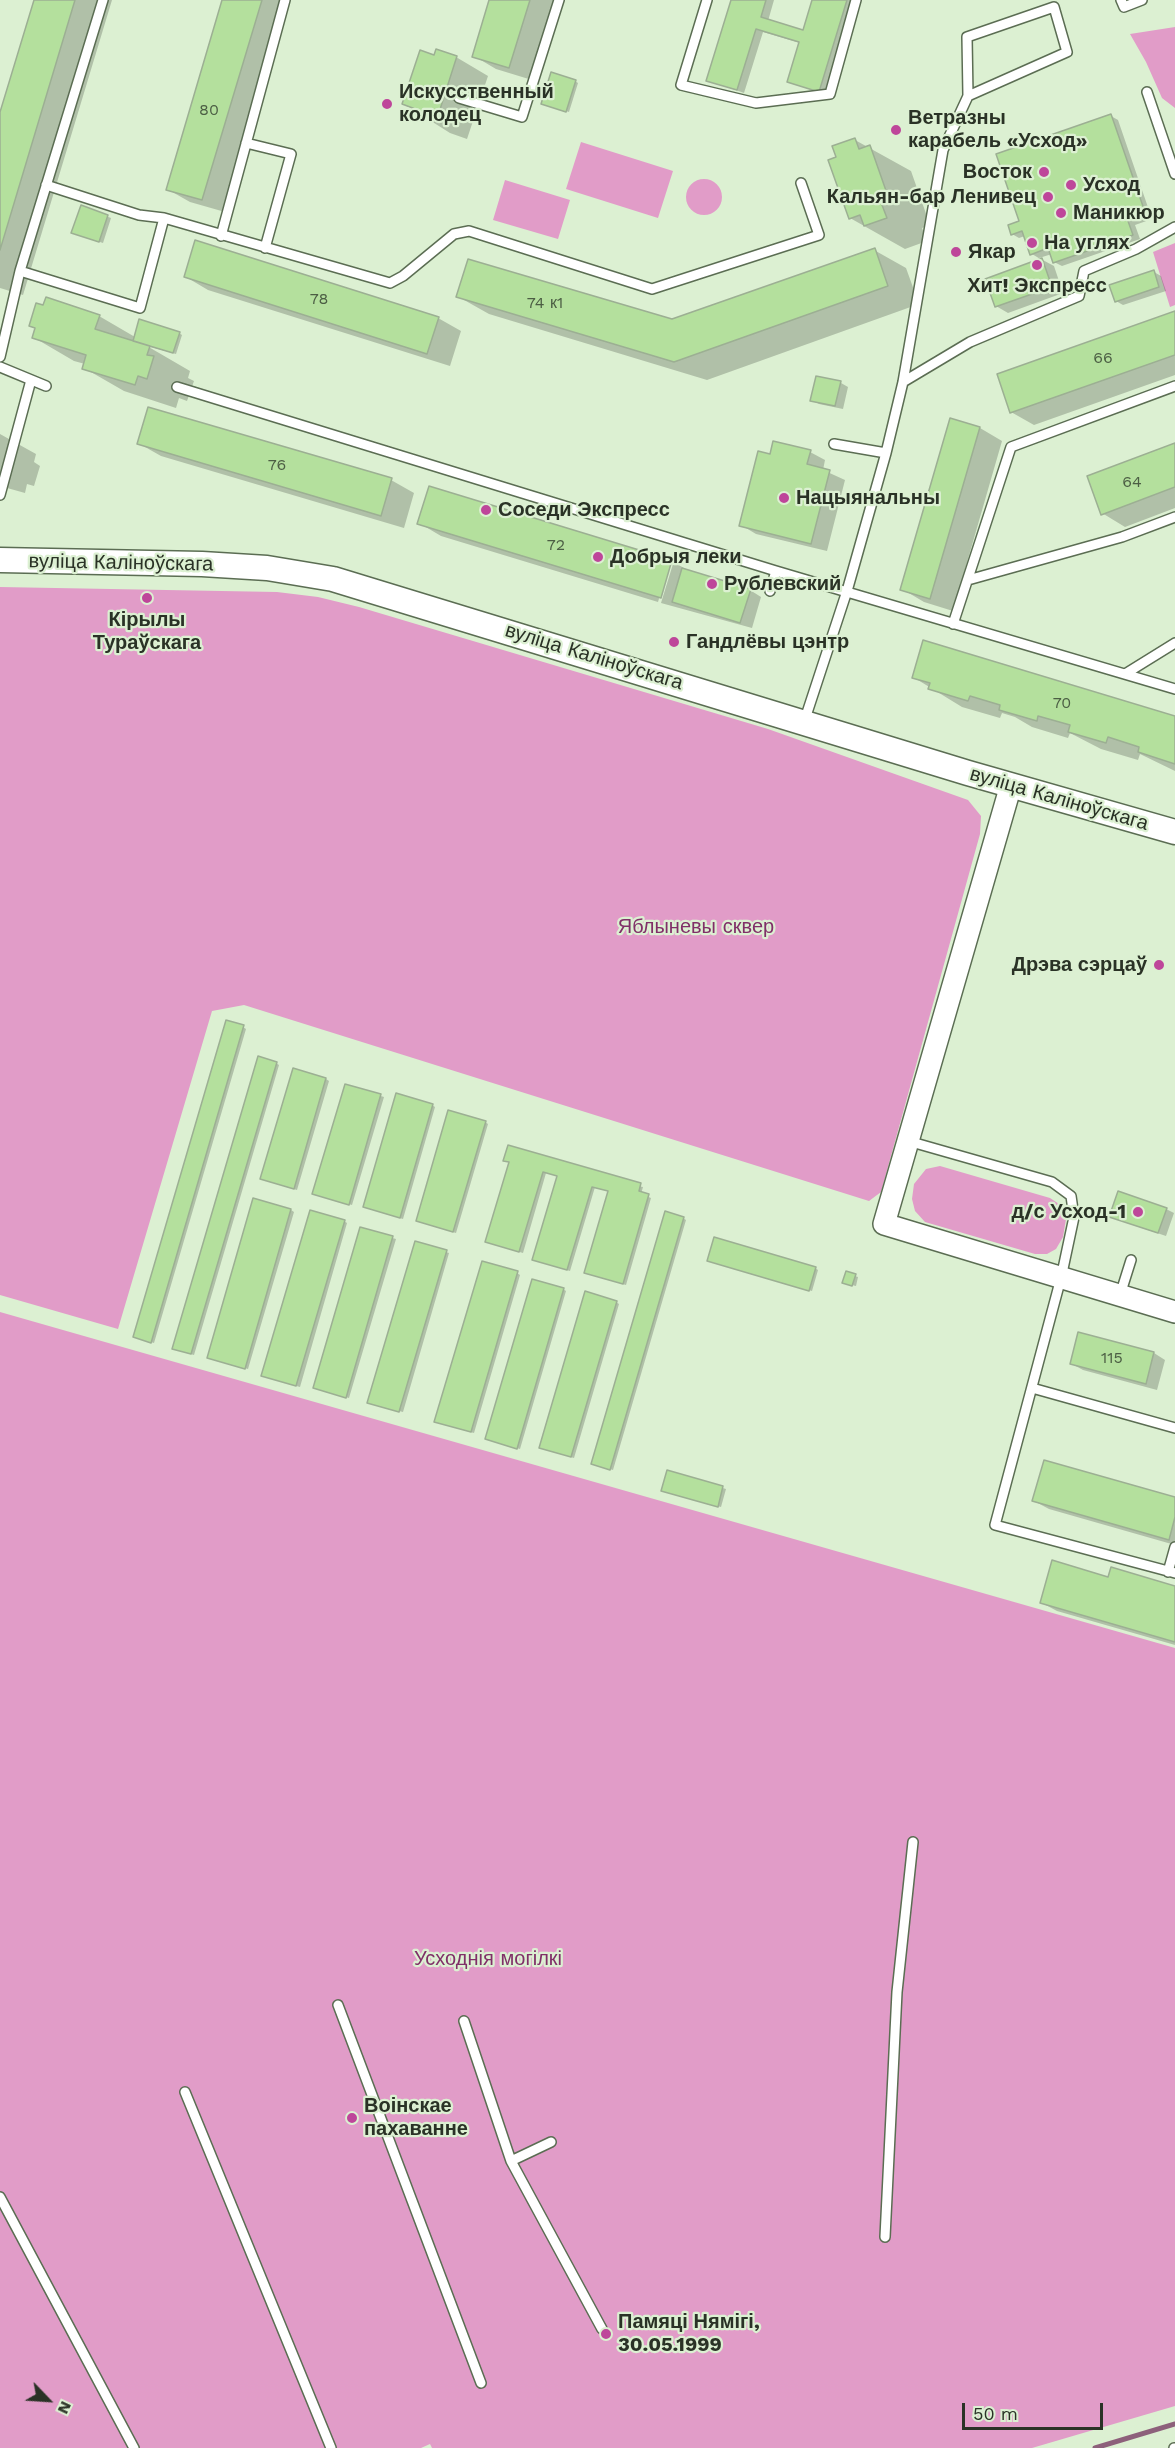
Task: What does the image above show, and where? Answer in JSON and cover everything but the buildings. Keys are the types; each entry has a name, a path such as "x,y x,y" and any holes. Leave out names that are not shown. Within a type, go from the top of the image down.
{"main road":[{"name":"вуліца Каліноўскага","path":"0,560 202,564 267,568 333,579 1011,785 1175,832"}],"street":[{"path":"1011,785 884,1224 1175,1312"}],"lane":[{"path":"0,357 20,271 103,0"},
{"path":"221,236 285,0"},
{"path":"459,99 522,117 559,0"},
{"path":"707,0 681,85 756,103 830,94 856,0"},
{"path":"1121,0 1124,7 1142,0"},
{"path":"804,722 847,591 886,453 903,382 943,150 968,96 967,37 1054,6 1067,52 968,96"},
{"path":"1147,92 1175,174"},
{"path":"246,143 291,154 265,248"},
{"path":"46,185 139,215 164,218 390,283 403,276 454,234 469,231 652,289 819,235 801,183"},
{"path":"20,271 140,308 164,218"},
{"path":"903,382 970,342 1079,296 1084,271 1136,249 1175,227"},
{"path":"0,367 46,386"},
{"path":"0,495 31,380"},
{"path":"953,624 1011,447 1175,386"},
{"path":"177,387 776,571 1175,689"},
{"path":"834,444 886,453"},
{"path":"968,580 1122,537 1175,518"},
{"path":"770,591 776,571"},
{"path":"1125,674 1175,643"},
{"path":"908,1141 1052,1182 1071,1196 1074,1217 1061,1278 995,1525 1171,1573 1175,1547"},
{"path":"1120,1296 1131,1260"},
{"path":"1032,1388 1175,1428"},
{"path":"885,2237 897,1992 913,1842"},
{"path":"338,2006 481,2384"},
{"path":"464,2021 512,2161 602,2329"},
{"path":"184,2092 331,2448"},
{"path":"512,2161 551,2142"},
{"path":"0,2197 134,2448"}],"green space":[{"path":"1175,27 1175,108 1162,98 1130,34"},
{"path":"581,142 673,171 658,218 566,189"},
{"path":"704,179 716,185 722,197 716,209 704,215 692,209 686,197 692,185"},
{"path":"505,180 570,200 558,239 493,220"},
{"path":"1175,243 1175,305 1170,307 1153,252"},
{"name":"Яблыневы сквер","path":"0,587 277,592 318,597 359,607 768,729 968,800 981,816 980,834 881,1192 869,1201 244,1005 212,1011 118,1329 0,1295"},
{"path":"940,1166 1050,1198 1062,1206 1066,1219 1063,1237 1056,1249 1047,1254 1035,1254 925,1222 915,1211 912,1199 914,1184 926,1169"},
{"name":"Усходнія могілкі","path":"0,1312 1175,1648 1175,2406 1032,2448 432,2448 430,2444 421,2448 0,2448"}],"waterway":[{"path":"1095,2448 1175,2424"}],"place":[{"name":"Искусственный колодец","path":"387,104"},
{"name":"Ветразны карабель «Усход»","path":"896,130"},
{"name":"Восток","path":"1044,172"},
{"name":"Усход","path":"1071,185"},
{"name":"Кальян-бар Ленивец","path":"1048,197"},
{"name":"Маникюр","path":"1061,213"},
{"name":"На углях","path":"1032,243"},
{"name":"Якар","path":"956,252"},
{"name":"Хит! Экспресс","path":"1037,265"},
{"name":"Нацыянальны","path":"784,498"},
{"name":"Соседи Экспресс","path":"486,510"},
{"name":"Добрыя леки","path":"598,557"},
{"name":"Рублевский","path":"712,584"},
{"name":"Кірылы Тураўскага","path":"147,598"},
{"name":"Гандлёвы цэнтр","path":"674,642"},
{"name":"Дрэва сэрцаў","path":"1159,965"},
{"name":"д/с Усход-1","path":"1138,1212"},
{"name":"Воінскае пахаванне","path":"352,2118"},
{"name":"Памяці Нямігі, 30.05.1999","path":"606,2334"}]}
